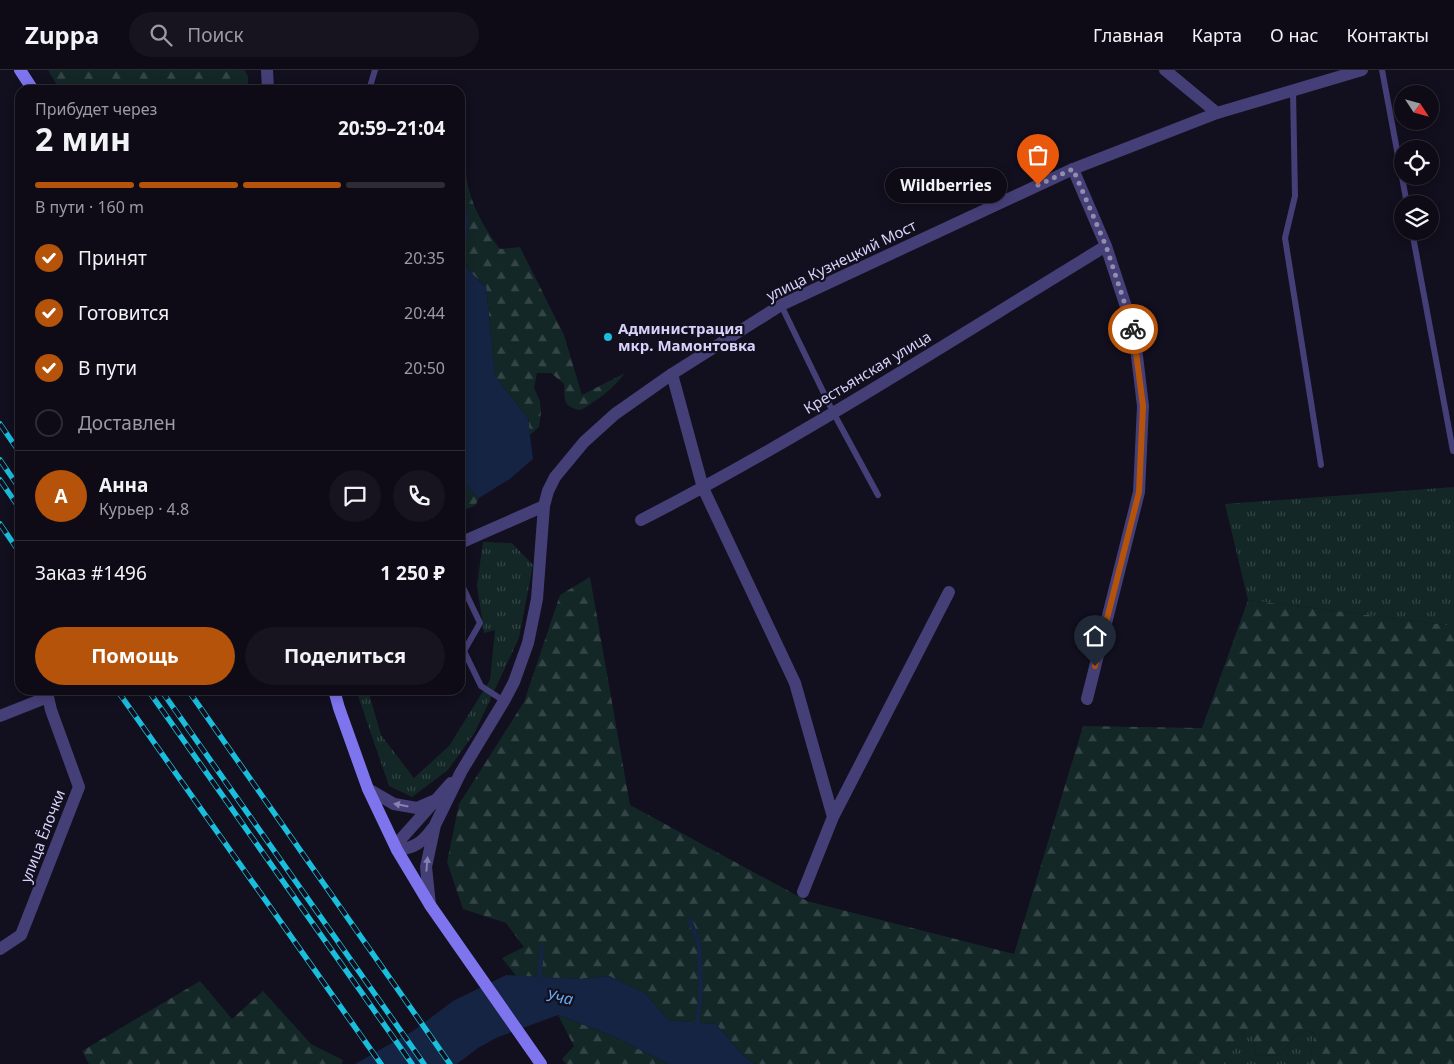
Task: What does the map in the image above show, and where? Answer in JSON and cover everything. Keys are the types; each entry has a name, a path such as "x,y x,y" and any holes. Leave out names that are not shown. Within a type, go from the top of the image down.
{"main road":[{"path":"20,70 30,85"},
{"path":"335,695 368,789 397,850 430,904 540,1063"}],"street":[{"path":"267,70 268,85"},
{"path":"1165,70 1216,114"},
{"name":"улица Кузнецкий Мост","path":"461,772 504,701 521,663 533,624 538,591 544,506 548,491 555,477 584,442 615,414 672,374 781,305 1073,169 1216,114 1362,70"},
{"path":"1073,169 1106,246 1134,331 1143,406 1139,492 1087,699"},
{"name":"Крестьянская улица","path":"641,520 703,488 833,412 1106,246"},
{"path":"672,374 703,488 795,683 833,817"},
{"path":"465,541 544,506"},
{"path":"803,892 833,817 948,592"},
{"name":"улица Ёлочки","path":"0,716 48,696 51,710 79,787 21,936 0,949"},
{"path":"397,850 402,839 461,772"},
{"path":"430,904 426,867 429,848 435,825 461,772"},
{"path":"368,789 394,804 417,808 436,800"},
{"path":"397,850 410,848 419,843 435,825"}],"lane":[{"path":"371,85 376,70"},
{"path":"1382,70 1405,195"},
{"path":"1293,91 1295,196 1285,238 1321,465"},
{"path":"1414,240 1453,451"},
{"path":"781,305 833,412 878,495"},
{"path":"465,592 480,624 465,649"},
{"path":"465,653 481,686 504,701"}],"green space":[{"path":"48,70 245,70 248,77 248,85 57,85"},
{"path":"465,175 470,195 478,214 500,249 520,247 564,335 582,395 625,373 605,394 581,410 568,405 565,398 564,384 551,373 537,373 534,388 540,401 541,412 539,427 530,435 528,418 495,376 486,287 471,273 465,262 465,245 469,220 465,207"},
{"path":"465,485 479,498 475,506 465,509"},
{"path":"1454,487 1454,626 1248,600 1225,504"},
{"path":"483,542 512,543 533,565 519,638 475,732 448,770 412,797 389,786 358,695 369,695 381,735 414,778 449,746 490,680 495,630 484,633 477,585"},
{"path":"590,577 630,805 807,901 1014,954 1083,726 1202,728 1248,600 1454,626 1454,1064 1310,1064 1315,1033 1305,1031 1296,1035 1280,1055 1256,1056 1253,1036 1243,1038 1222,1064 755,1064 743,1055 716,1024 668,1020 646,994 609,976 581,979 517,977 502,958 524,947 506,923 463,909 447,862 459,804 524,702 560,595"},
{"path":"200,981 232,1019 263,991 311,1044 343,1060 342,1064 89,1064 82,1051"},
{"path":"558,1015 608,1034 669,1064 566,1064 562,1059 574,1046"},
{"path":"1305,1031 1315,1033 1310,1064 1222,1064 1242,1038 1253,1035 1256,1056 1280,1055 1296,1035"}],"water":[{"path":"465,205 469,217 465,250"},
{"path":"465,263 475,277 486,287 495,376 528,418 533,459 511,478 479,498 465,485"},
{"name":"Уча","path":"506,975 580,979 609,976 646,994 668,1020 716,1024 743,1055 755,1064 669,1064 608,1034 558,1015 496,1038 478,1048 457,1064 355,1064 413,1031 453,1001"}],"waterway":[{"path":"690,920 699,944 701,990 697,1026"},
{"path":"539,982 542,947"}],"railway":[{"path":"0,424 15,446"},
{"path":"0,460 15,482"},
{"path":"0,480 15,502"},
{"path":"0,524 15,546"},
{"path":"121,695 381,1064"},
{"path":"152,695 412,1064"},
{"path":"165,695 424,1064"},
{"path":"192,695 450,1064"}],"way so far":[{"path":"1038,185 1073,169 1106,246 1133,329"}],"place":[{"name":"Wildberries","path":"1038,185"},
{"name":"Администрация мкр. Мамонтовка","path":"608,337"}],"route":[{"path":"1095,666 1139,492 1143,406 1133,329"}]}
